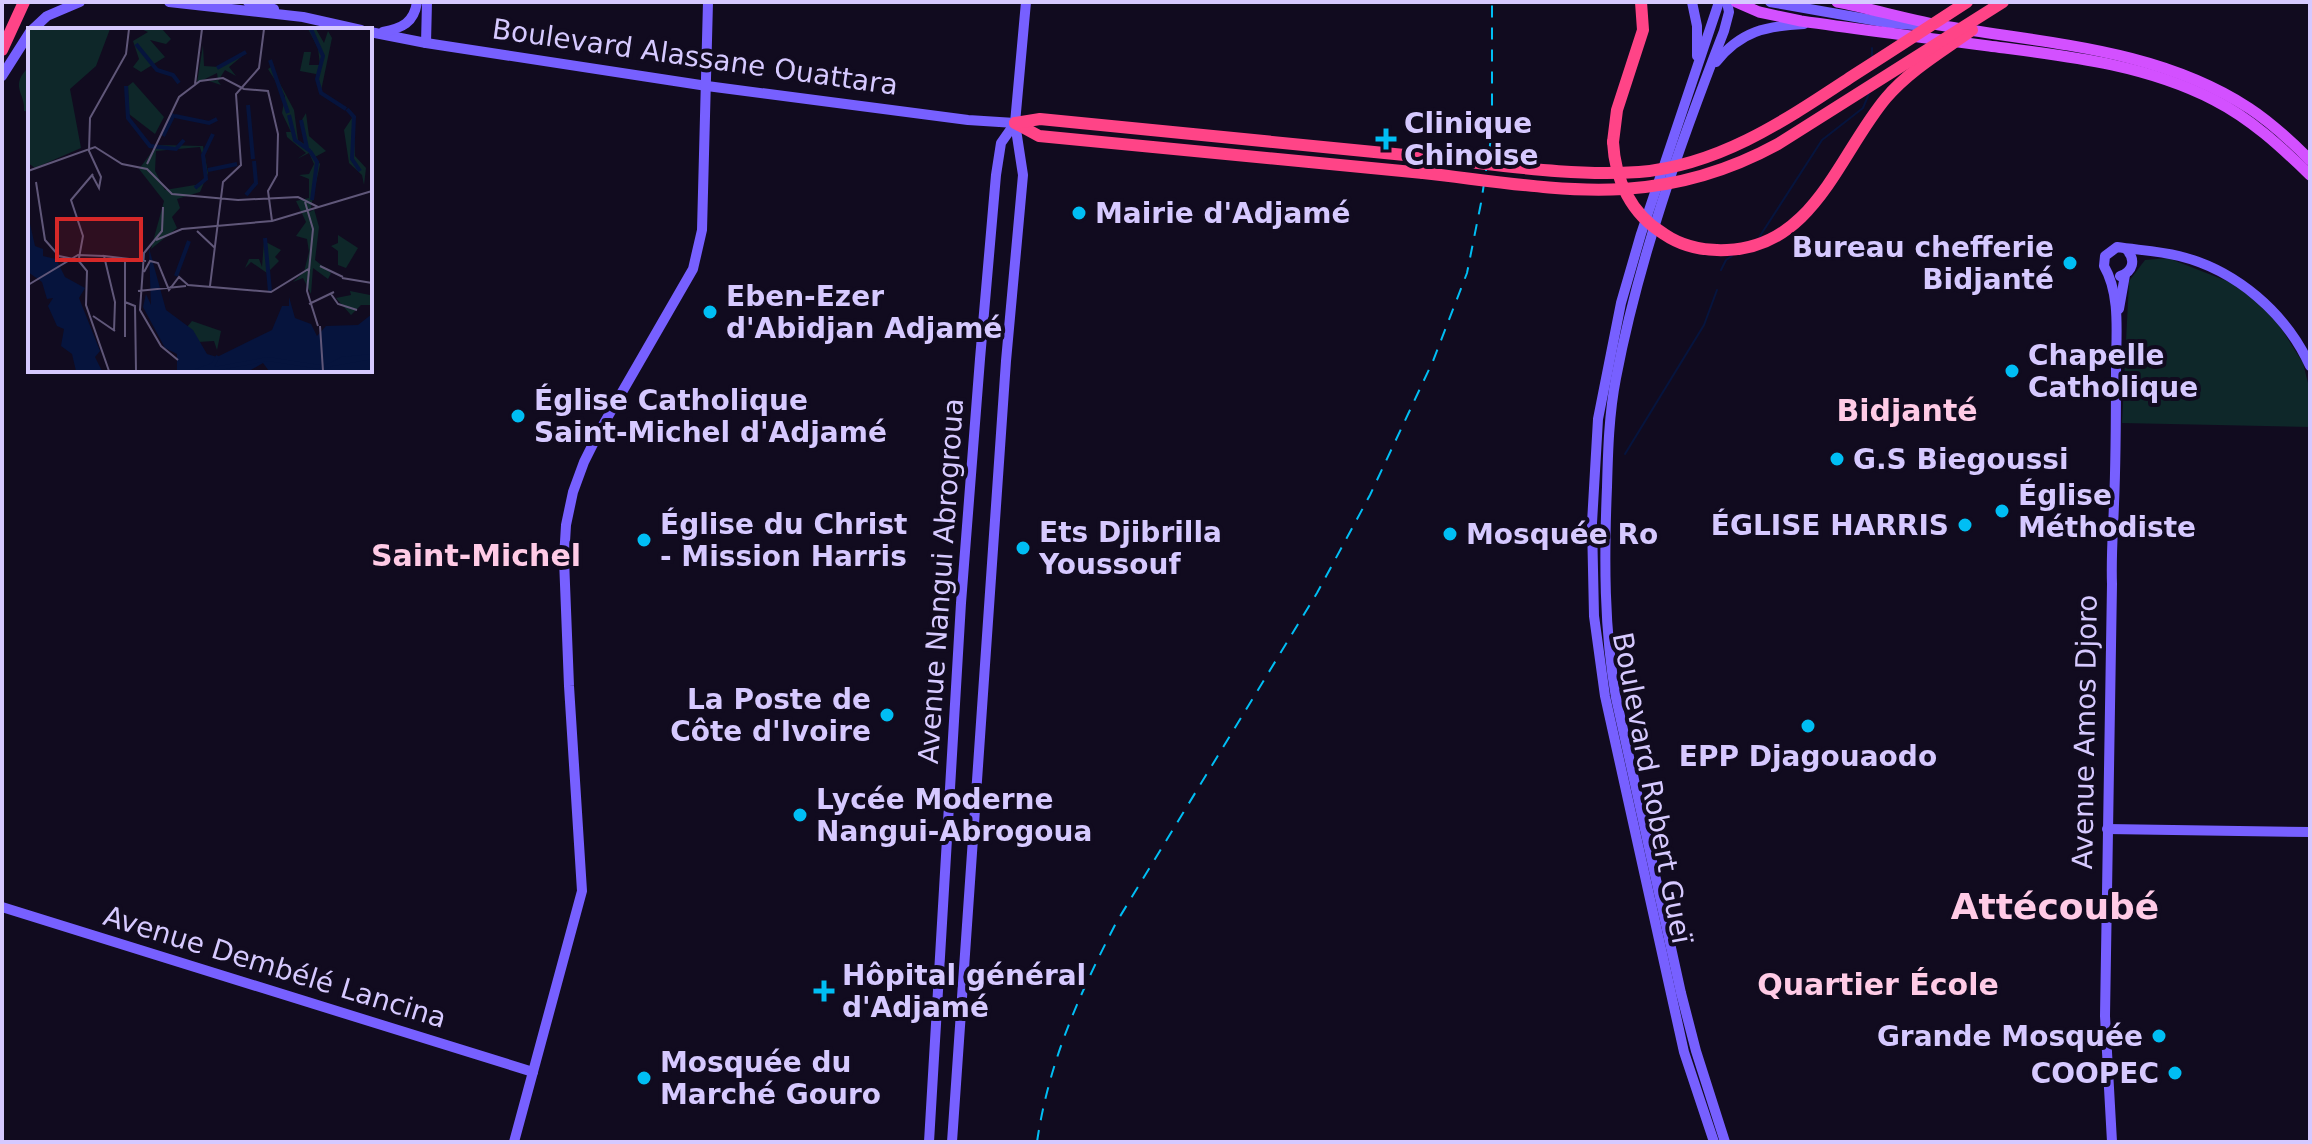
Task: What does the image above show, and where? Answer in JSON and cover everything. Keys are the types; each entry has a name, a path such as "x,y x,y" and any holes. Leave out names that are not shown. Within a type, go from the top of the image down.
{"highway":[{"path":"2,50 24,2"},
{"path":"1641,2 1643,30 1617,110 1613,142 1621,182 1632,204 1657,230 1680,243 1697,248 1738,250 1787,231 1806,214 1821,196 1865,124 1890,94 1922,65 2013,2"},
{"path":"1015,123 1040,119 1600,174 1642,171 1693,162 1740,145 1967,2"},
{"path":"1015,123 1039,136 1605,192 1676,183 1744,162 1778,144 2003,2"}],"main road":[{"path":"1736,2 1776,16 1818,24 2072,57 2149,74 2190,89 2242,116 2275,141 2310,175"},
{"path":"1837,2 1945,26 2127,56 2183,74 2249,108 2310,160"}],"street":[{"path":"34,28 47,16 80,2"},
{"path":"169,2 303,17"},
{"path":"248,2 352,28"},
{"path":"373,32 397,29 408,23 417,2"},
{"path":"426,43 427,2"},
{"path":"514,1142 582,891 569,686 564,559 566,525 573,492 599,432 649,349 697,257 702,230 708,2"},
{"name":"Avenue Nangui Abrogroua","path":"952,1142 1006,361 1023,175 1015,123 1026,2"},
{"name":"Boulevard Robert Gueï","path":"1692,2 1697,26 1697,66"},
{"name":"Boulevard Robert Gueï","path":"1714,1142 1684,1052 1607,706 1594,616 1592,563 1595,449 1612,343 1641,234 1719,2"},
{"name":"Boulevard Robert Gueï","path":"1725,1142 1700,1066 1681,993 1616,698 1608,654 1605,573 1609,428 1615,381 1642,266 1663,196 1724,31 1729,12 1727,2"},
{"path":"1770,2 1889,23 1945,26"},
{"name":"Boulevard Robert Gueï","path":"1709,69 1743,36 1775,27 1818,24"},
{"name":"Boulevard Alassane Ouattara","path":"373,32 707,86 968,120 1015,123"},
{"path":"2,76 28,36"},
{"name":"Avenue Nangui Abrogroua","path":"929,1142 961,603 980,359 996,175 1001,143 1015,123"},
{"path":"2127,250 2131,254 2132,266 2125,275 2110,274 2104,266 2105,256 2112,248 2175,255 2196,261 2247,288 2287,328 2310,366"},
{"name":"Avenue Amos Djoro","path":"2110,274 2117,323"},
{"name":"Avenue Amos Djoro","path":"2112,1142 2105,1016 2110,548 2114,506 2117,323 2125,275"},
{"path":"2107,829 2310,832"},
{"name":"Avenue Dembélé Lancina","path":"2,907 533,1072"}],"green space":[{"path":"28,68 28,112 24,111 19,84"},
{"path":"2168,258 2232,283 2271,312 2303,363 2310,391 2310,427 2122,423 2129,281 2145,260"}],"waterway":[{"path":"1872,48 1872,57"},
{"path":"1760,236 1822,140 1863,108 1870,91"},
{"path":"1721,270 1732,256"},
{"path":"1625,454 1704,325 1717,290"}],"railway":[{"path":"1037,1142 1049,1084 1067,1029 1116,923 1317,593 1370,495 1433,361 1467,273 1481,203 1492,132 1492,2"}],"place":[{"name":"Clinique Chinoise","path":"1386,139"},
{"name":"Mairie d'Adjamé","path":"1079,213"},
{"name":"Bureau chefferie Bidjanté","path":"2070,263"},
{"name":"Eben-Ezer d'Abidjan Adjamé","path":"710,312"},
{"name":"Chapelle Catholique","path":"2012,371"},
{"name":"Église Catholique Saint-Michel d'Adjamé","path":"518,416"},
{"name":"G.S Biegoussi","path":"1837,459"},
{"name":"Église Méthodiste","path":"2002,511"},
{"name":"ÉGLISE HARRIS","path":"1965,525"},
{"name":"Mosquée Ro","path":"1450,534"},
{"name":"Église du Christ - Mission Harris","path":"644,540"},
{"name":"Ets Djibrilla Youssouf","path":"1023,548"},
{"name":"La Poste de Côte d'Ivoire","path":"887,715"},
{"name":"EPP Djagouaodo","path":"1808,726"},
{"name":"Lycée Moderne Nangui-Abrogoua","path":"800,815"},
{"name":"Hôpital général d'Adjamé","path":"824,991"},
{"name":"Grande Mosquée","path":"2159,1036"},
{"name":"COOPEC","path":"2175,1073"},
{"name":"Mosquée du Marché Gouro","path":"644,1078"}],"district":[{"name":"Bidjanté","path":"1907,410"},
{"name":"Saint-Michel","path":"476,555"},
{"name":"Attécoubé","path":"2055,906"},
{"name":"Quartier École","path":"1878,984"}]}
